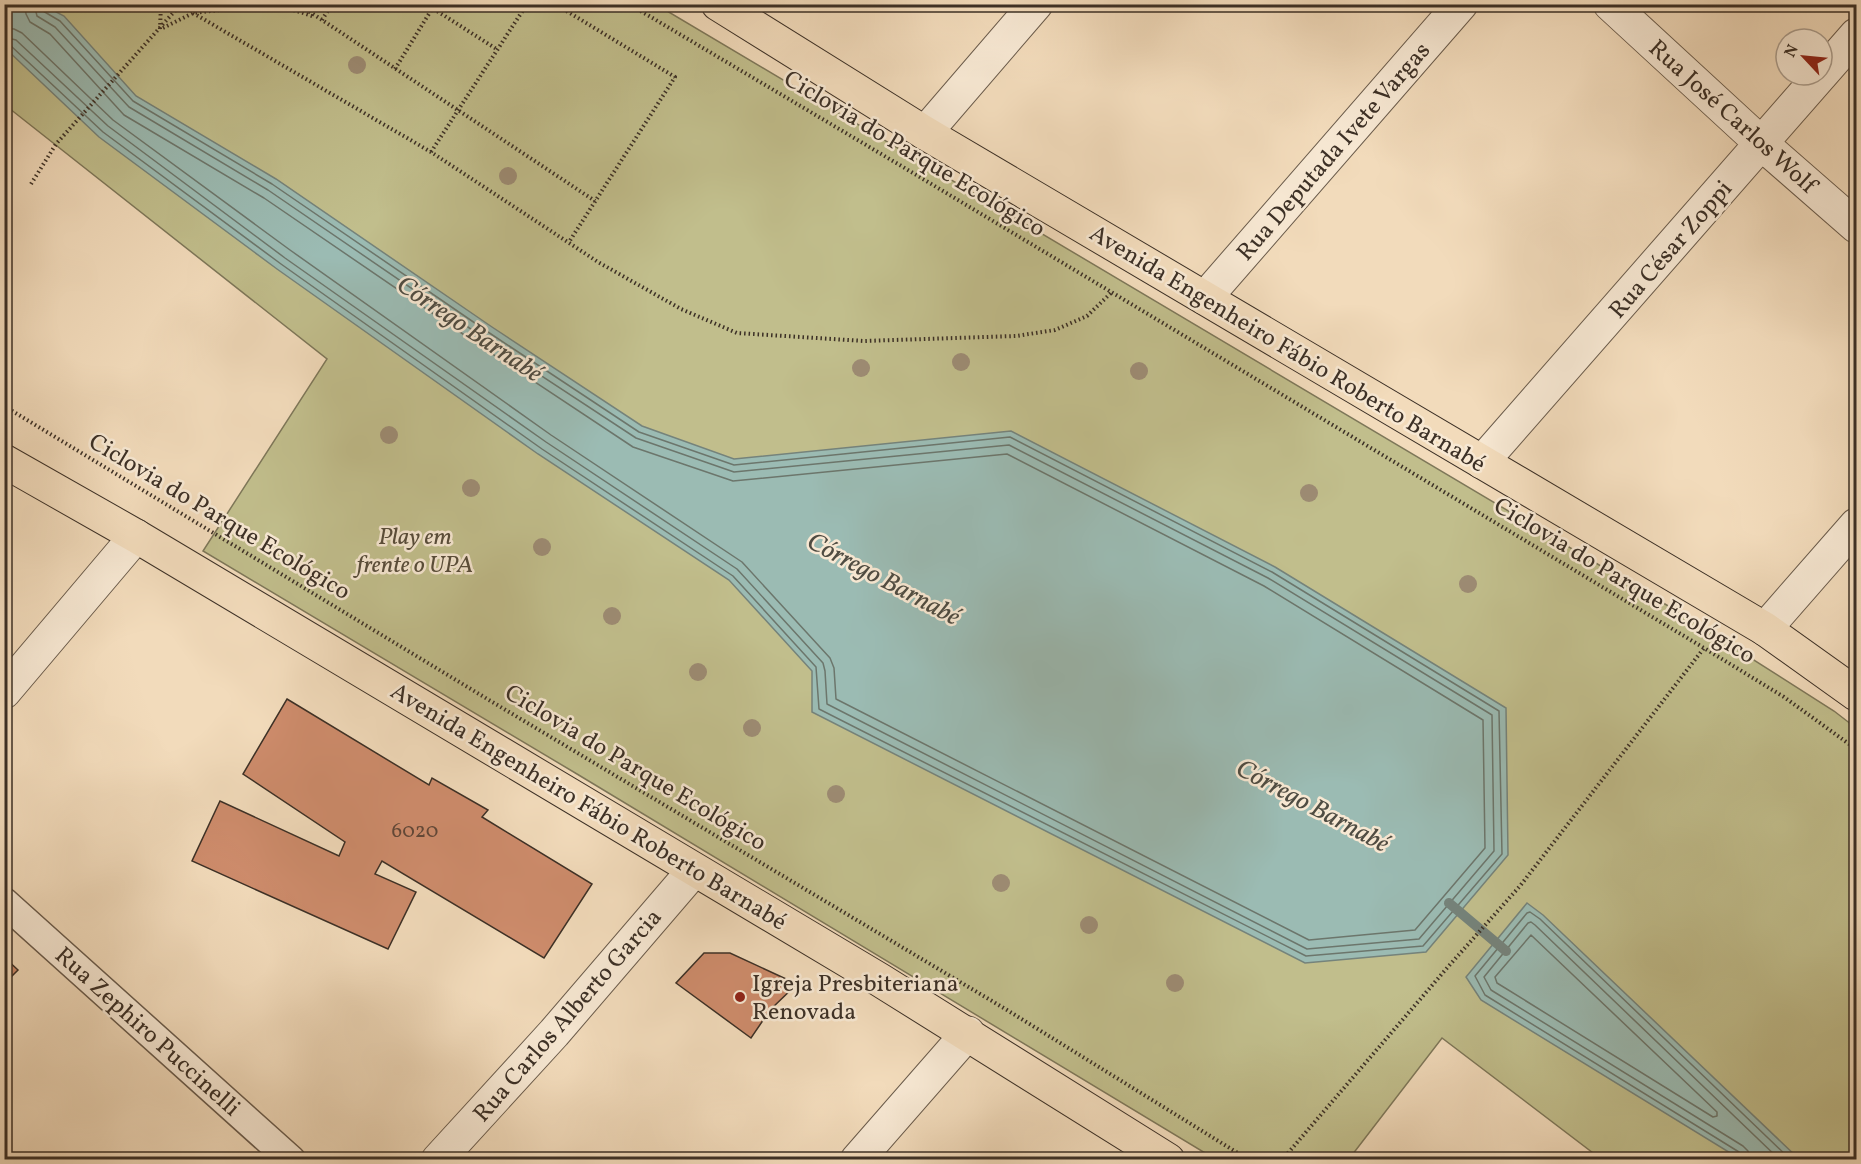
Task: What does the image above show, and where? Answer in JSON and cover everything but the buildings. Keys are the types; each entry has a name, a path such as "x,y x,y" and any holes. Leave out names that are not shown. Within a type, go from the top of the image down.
{"main road":[{"name":"Avenida Engenheiro Fábio Roberto Barnabé","path":"718,4 925,133 1766,629 1857,694"},
{"name":"Avenida Engenheiro Fábio Roberto Barnabé","path":"4,461 136,536 487,744 968,1033 1168,1160"}],"street":[{"path":"925,133 1036,4"},
{"name":"Rua Deputada Ivete Vargas","path":"1204,297 1461,4"},
{"name":"Rua José Carlos Wolf","path":"1610,4 1762,144 1857,226"},
{"name":"Rua César Zoppi","path":"1482,462 1857,35"},
{"path":"1766,629 1857,525"},
{"path":"4,692 136,536"},
{"name":"Rua Carlos Alberto Garcia","path":"438,1160 554,1033 694,870"},
{"name":"Rua Zephiro Puccinelli","path":"4,902 291,1160"},
{"path":"856,1160 968,1033"}],"path":[{"path":"160,30 161,4"},
{"path":"31,184 56,144 181,4"},
{"path":"298,4 596,201"},
{"path":"323,20 332,4"},
{"path":"426,4 434,6 498,50"},
{"path":"431,152 527,4"},
{"path":"555,4 675,77 569,242"},
{"name":"Ciclovia do Parque Ecológico","path":"629,4 1704,648 1784,697 1857,749"},
{"path":"160,30 192,12 265,5 297,11 323,20"},
{"path":"395,69 434,6"},
{"path":"192,12 431,152 598,262 681,309 737,333 864,341 1016,336 1055,330 1087,316 1112,292"},
{"name":"Ciclovia do Parque Ecológico","path":"4,406 1007,1010 1249,1160"},
{"path":"1282,1160 1520,886 1704,648"}],"green space":[{"name":"Play em frente o UPA","path":"4,5 657,5 1675,610 1834,711 1856,728 1856,1159 1601,1159 1442,1038 1349,1159 1215,1159 203,551 327,359 5,105"}],"water":[{"path":"4,5 43,5 64,16 136,96 276,179 492,327 642,426 734,459 1011,431 1275,567 1506,708 1508,855 1426,952 1305,963 812,712 812,671 729,580 538,454 277,269 99,137 5,48"},
{"path":"1527,903 1543,915 1799,1159 1740,1159 1481,1000 1466,977"}],"waterway":[{"name":"Córrego Barnabé","path":"1449,903 1506,951"}],"place":[{"name":"Igreja Presbiteriana Renovada","path":"740,997"}]}
